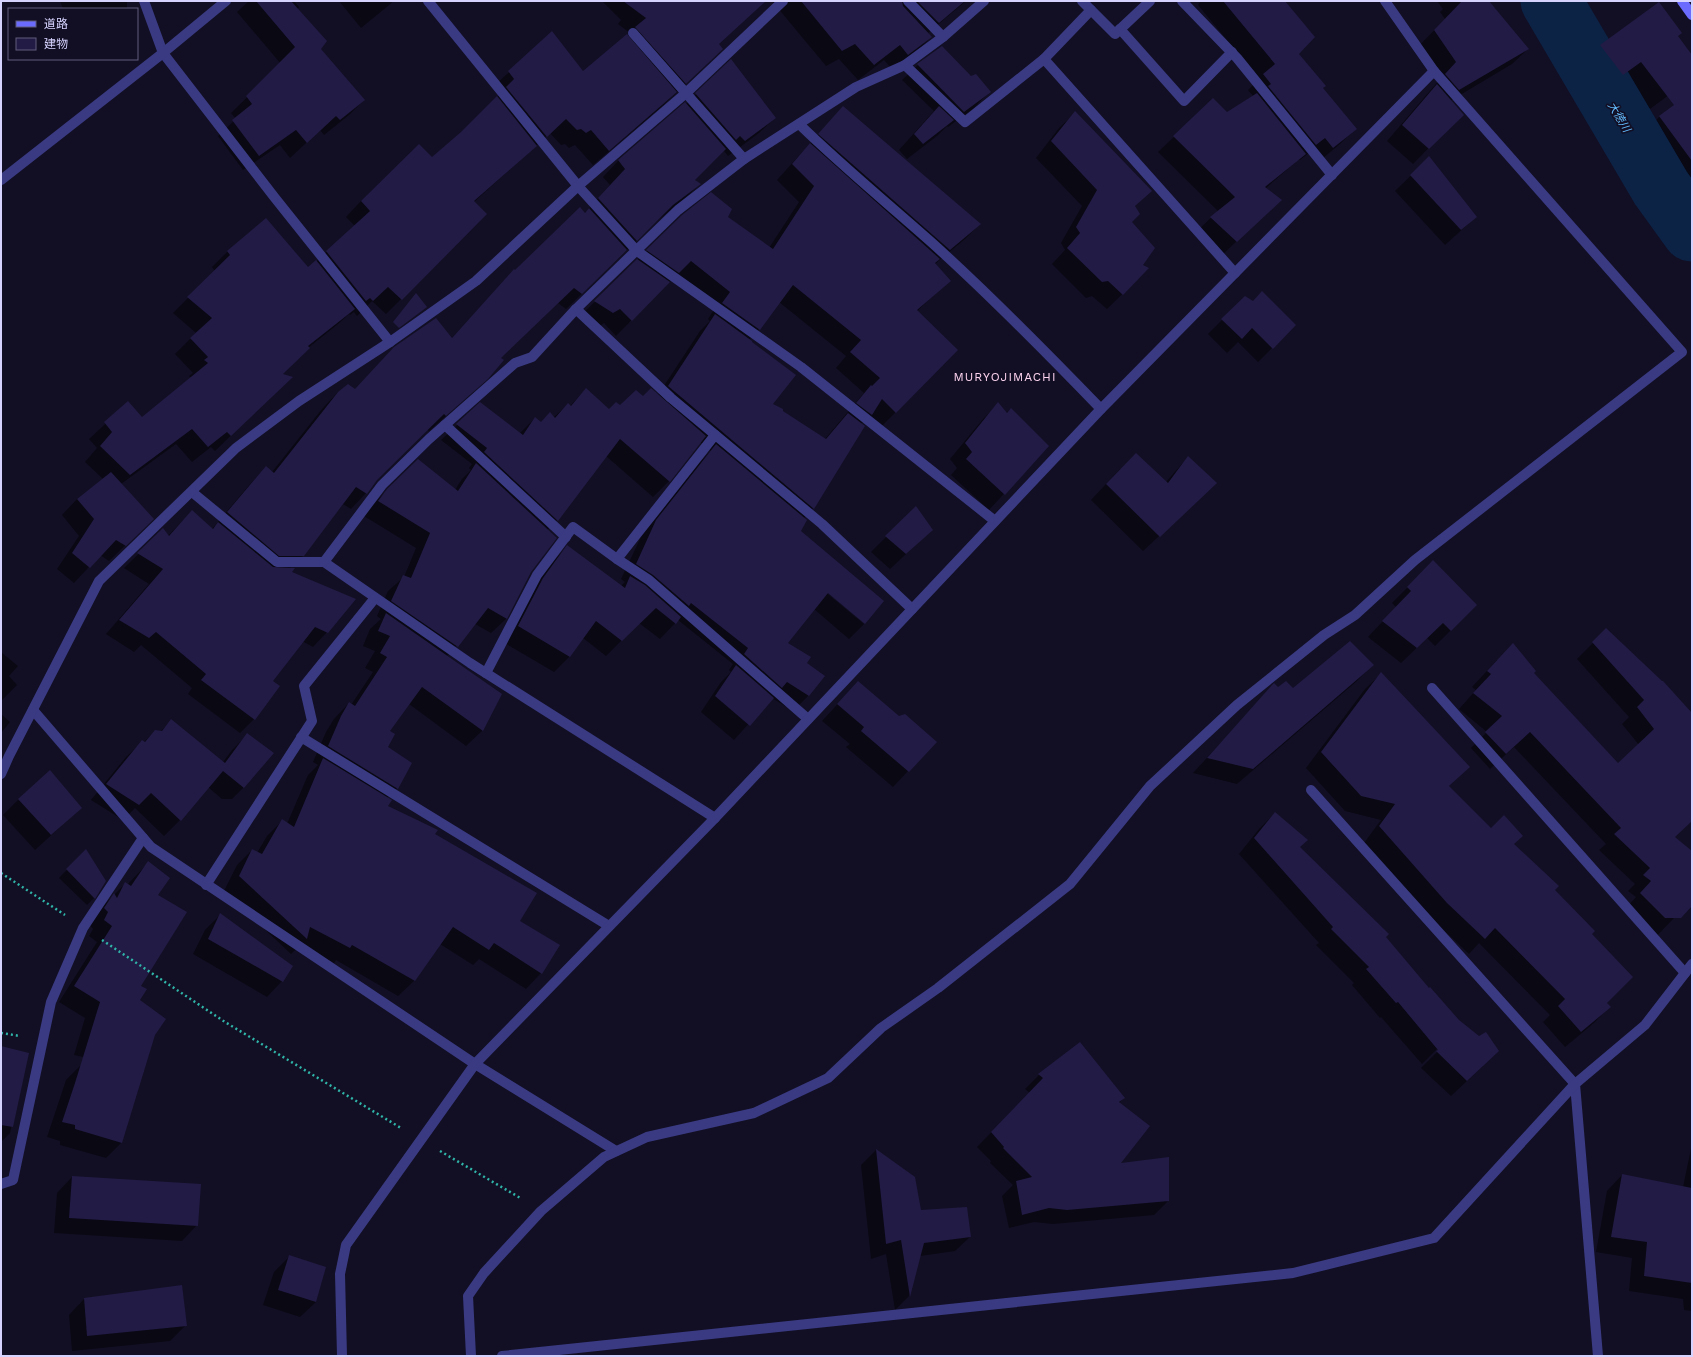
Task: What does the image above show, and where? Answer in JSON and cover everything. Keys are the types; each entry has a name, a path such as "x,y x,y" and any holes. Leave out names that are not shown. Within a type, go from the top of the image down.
{"main road":[{"path":"1682,1 1692,15"}],"street":[{"path":"144,1 164,53 275,198 390,342"},
{"path":"1,180 164,53 226,1"},
{"path":"428,1 578,186 637,251 801,367 995,521"},
{"path":"1,774 99,581 236,448 299,401 390,342 476,281 578,186 686,93 783,1"},
{"path":"908,1 943,37"},
{"path":"324,562 382,485 444,425 515,363 532,357 576,309 678,210 744,159 856,88 904,65 943,37 984,1"},
{"path":"1082,1 1115,34 1150,1"},
{"path":"1182,1 1232,52 1332,175"},
{"path":"471,1356 468,1296 484,1273 541,1211 604,1157 647,1137 754,1113 828,1078 881,1028 938,988 1070,884 1150,786 1237,705 1324,635 1355,615 1414,560 1682,352 1434,71 1385,1"},
{"path":"904,65 965,122 1044,59 1091,10"},
{"path":"1120,29 1184,101 1232,52"},
{"path":"633,34 744,159"},
{"path":"1044,59 1235,273"},
{"path":"342,1356 340,1274 346,1245 474,1064 715,818 1101,409 1434,71"},
{"path":"799,124 833,158 930,242 1024,328 1101,409"},
{"path":"576,309 670,398 822,524 912,609"},
{"path":"444,425 566,537"},
{"path":"617,559 715,435"},
{"path":"192,492 277,562 324,562 486,673 715,818"},
{"path":"486,673 537,575 573,527 649,580 808,719"},
{"path":"206,885 312,720 304,686 375,598"},
{"path":"1432,688 1685,973"},
{"path":"33,710 151,847 474,1064 616,1151"},
{"path":"301,737 609,926"},
{"path":"1311,790 1575,1084 1598,1356"},
{"path":"1,1184 13,1180 51,1002 83,928 143,838"},
{"path":"502,1356 1293,1273 1434,1238 1575,1084 1645,1025 1692,964"}],"path":[{"path":"1,873 225,1022 541,1211"}],"building":[{"path":"256,1 291,1 327,41 321,49 365,100 340,120 336,116 307,143 296,130 259,156 232,120 252,104 246,96 295,47"},
{"path":"623,1 766,1 719,44 723,49 686,84 635,27 646,18"},
{"path":"801,1 902,1 903,6 932,37 908,55 900,45 874,65 855,44 842,51"},
{"path":"917,1 965,1 939,23"},
{"path":"1223,1 1285,1 1315,37 1299,54 1326,86 1323,88 1357,129 1333,148 1325,138 1316,145 1268,86 1271,84 1263,74 1275,64"},
{"path":"1462,1 1489,1 1529,49 1459,90 1445,74 1456,62 1434,30"},
{"path":"1659,2 1682,33 1678,36 1692,55 1692,161 1659,116 1674,105 1641,62 1623,75 1600,45"},
{"path":"552,31 583,71 627,34 677,92 609,151 591,130 586,133 581,129 577,130 566,119 547,137 506,87 514,79 508,71"},
{"path":"942,46 971,76 976,74 991,92 964,112 917,64"},
{"path":"731,59 776,118 745,141 740,136 736,140 695,93"},
{"path":"1437,84 1464,115 1429,149 1402,125"},
{"path":"1257,93 1306,154 1265,187 1282,200 1237,242 1210,217 1235,197 1173,136 1213,98 1227,112"},
{"path":"497,96 537,146 474,201 487,214 402,300 388,287 373,301 370,298 366,301 326,251 370,211 361,201 419,144 432,157 461,132"},
{"path":"685,102 726,149 695,180 701,184 673,205 637,241 598,198 625,169 618,160"},
{"path":"843,106 981,224 950,250 818,134"},
{"path":"939,106 954,120 923,144 914,134"},
{"path":"1075,111 1152,191 1135,206 1140,214 1132,222 1155,248 1143,265 1149,268 1123,295 1108,281 1102,282 1067,248 1080,233 1076,227 1097,190 1051,141"},
{"path":"810,143 940,259 935,263 951,281 917,310 958,350 896,413 882,399 872,415 856,403 871,385 872,386 880,378 850,352 861,340 793,285 760,330 722,303 730,292 691,261 679,273 646,250 682,215 711,192 732,209 728,217 773,249 814,186 792,164"},
{"path":"1429,156 1477,217 1461,230 1410,175"},
{"path":"580,207 585,213 589,208 627,250 582,294 574,288 501,358 504,360 488,379 446,416 444,414 377,480 367,494 356,487 304,556 279,556 227,512 266,466 274,473 338,392 348,384 355,389 394,347 436,318 452,338 514,269 515,270"},
{"path":"266,218 308,267 316,260 355,309 308,346 310,348 283,374 293,377 231,436 227,432 208,447 192,429 130,475 100,446 112,432 104,422 128,401 142,417 208,363 204,360 208,357 190,338 212,318 187,297 230,255 227,251"},
{"path":"637,259 670,282 632,321 620,309 613,313 594,301"},
{"path":"1262,291 1296,325 1273,349 1252,328 1242,339 1221,319 1245,296 1253,301"},
{"path":"416,293 427,307 399,328 393,322"},
{"path":"715,314 796,375 773,404 783,409 783,411 826,439 848,413 865,426 814,509 668,386"},
{"path":"586,388 609,409 616,402 620,405 636,390 643,396 651,388 706,436 670,482 620,439 558,521 484,452 487,448 456,424 480,402 523,435 535,417 541,422 550,412 555,418 568,403 571,406"},
{"path":"998,402 1007,413 1011,408 1049,446 1005,495 966,459 972,452 965,443"},
{"path":"716,444 807,520 801,531 884,601 865,624 828,593 788,643 811,657 807,663 825,676 809,696 787,682 782,688 744,654 748,648 691,603 689,606 653,575 636,564 656,520"},
{"path":"1136,453 1168,483 1188,456 1217,483 1160,537 1106,484"},
{"path":"418,459 458,491 476,463 557,538 531,572 507,619 488,608 458,647 391,601 403,575 411,578 430,533 378,501 387,489"},
{"path":"111,472 154,519 126,546 116,540 90,568 72,553 94,519 77,499"},
{"path":"916,506 933,530 906,554 885,536"},
{"path":"192,510 213,529 218,522 273,567 295,568 292,572 356,599 328,633 315,627 273,681 280,686 255,720 201,680 206,674 156,632 149,638 119,620 163,569 137,553 163,528 169,536"},
{"path":"567,545 625,588 630,576 645,585 681,617 676,624 656,608 622,641 596,621 570,657 518,626 543,578"},
{"path":"1433,560 1477,605 1451,631 1443,623 1417,648 1382,621 1411,591 1407,587"},
{"path":"386,613 502,694 483,731 422,687 390,731 395,734 388,747 412,763 398,789 328,746 349,702 355,706 387,657 380,653 390,636 378,631"},
{"path":"1606,628 1663,681 1692,713 1692,821 1675,837 1692,851 1692,906 1681,918 1665,918 1640,893 1651,881 1643,875 1650,868 1614,834 1621,828 1530,732 1506,754 1485,732 1502,716 1473,693 1491,674 1487,671 1513,643 1536,671 1534,673 1618,763 1654,729 1637,707 1644,700 1592,642"},
{"path":"1350,641 1374,665 1253,769 1207,758 1274,683 1278,687 1286,681 1293,688"},
{"path":"736,665 774,698 750,726 715,696"},
{"path":"1381,672 1470,767 1449,786 1491,828 1504,815 1523,836 1514,844 1559,886 1555,890 1595,931 1592,934 1633,977 1607,1003 1611,1007 1581,1032 1558,1006 1565,999 1495,928 1485,939 1447,903 1379,826 1395,804 1361,796 1321,752"},
{"path":"858,681 899,716 905,714 937,742 909,772 861,731 864,727 837,704"},
{"path":"171,719 225,763 247,733 274,753 244,788 223,771 181,821 151,793 139,805 106,784 142,740 145,742 155,730 162,731"},
{"path":"323,758 392,800 388,806 438,830 435,834 537,893 520,921 560,945 542,974 494,943 489,950 453,927 415,981 352,945 350,948 310,927 307,939 239,876 252,849 262,854 282,819 294,827"},
{"path":"50,770 82,808 51,835 18,799"},
{"path":"1275,812 1308,840 1300,847 1389,934 1386,937 1429,988 1430,987 1459,1020 1479,1036 1486,1032 1499,1051 1467,1081 1436,1051 1438,1050 1398,1002 1396,1003 1366,969 1369,967 1331,929 1333,927 1254,838"},
{"path":"86,849 106,881 95,899 66,869"},
{"path":"148,861 170,878 158,895 187,912 141,986 147,989 140,1000 166,1019 155,1035 122,1143 75,1129 75,1125 62,1122 100,1002 74,986 112,926 104,920 108,912 104,908 114,893 117,898 125,882 131,886"},
{"path":"220,913 293,966 283,982 208,939"},
{"path":"1080,1042 1125,1098 1119,1102 1150,1126 1121,1163 1169,1157 1169,1201 1067,1210 1049,1208 1022,1215 1016,1181 1032,1177 1003,1148 1004,1147 991,1132 1043,1078 1038,1074"},
{"path":"1,1046 29,1053 13,1127 1,1125"},
{"path":"876,1149 915,1177 921,1210 967,1207 971,1237 924,1243 910,1297 901,1240 886,1244"},
{"path":"1622,1174 1692,1188 1692,1283 1644,1276 1647,1242 1611,1237"},
{"path":"72,1176 201,1184 198,1226 69,1218"},
{"path":"289,1255 326,1267 316,1302 278,1290"},
{"path":"182,1285 187,1326 87,1336 84,1298"}],"waterway":[{"name":"大徳川","path":"1551,1 1661,188 1692,231"}],"district":[{"name":"MURYOJIMACHI","path":"1005,377"}]}
